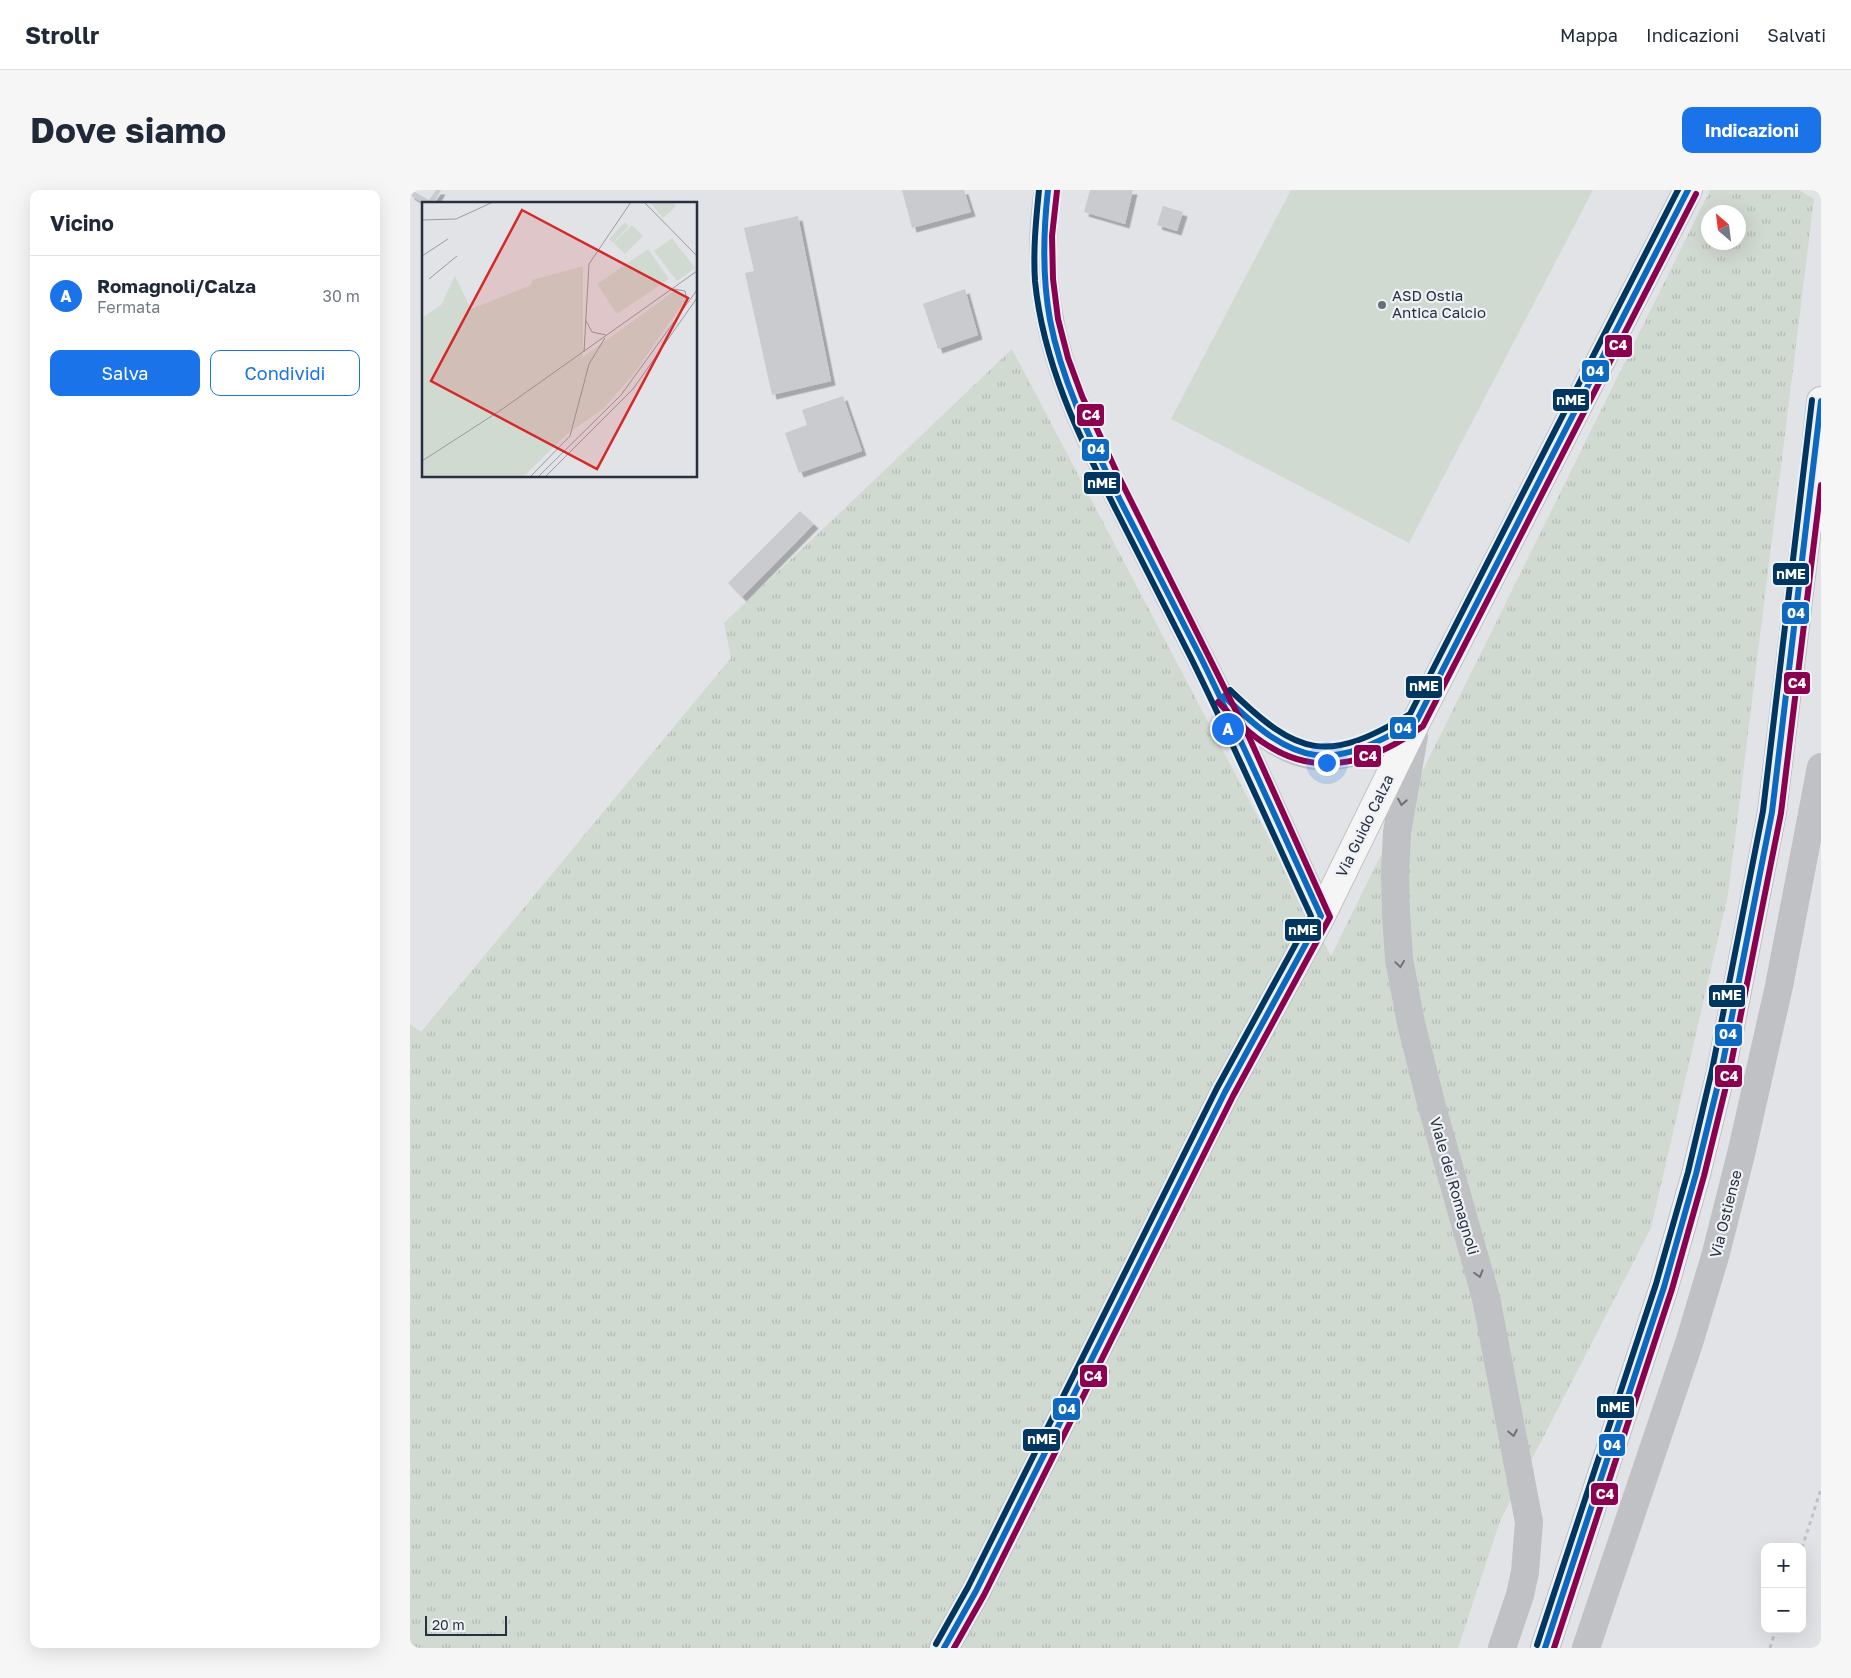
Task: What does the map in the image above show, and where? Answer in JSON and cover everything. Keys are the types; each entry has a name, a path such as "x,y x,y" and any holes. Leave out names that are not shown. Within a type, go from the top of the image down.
{"main road":[{"name":"Via Guido Calza","path":"944,1648 976,1591 1226,1092 1321,916 1417,720 1688,190"},
{"path":"1545,1648 1664,1287 1696,1174 1721,1072 1772,812 1821,401"}],"street":[{"path":"1048,190 1043,238 1047,313 1058,357 1077,411 1216,687 1321,916"},
{"path":"1216,687 1256,728 1278,743 1306,755 1334,756 1356,752 1387,739 1417,720"},
{"name":"Viale dei Romagnoli","path":"1417,720 1397,832 1395,873 1400,959 1411,1023 1431,1103 1486,1298 1528,1509 1528,1549 1525,1572 1520,1595 1502,1648"},
{"name":"Via Ostiense","path":"1586,1648 1690,1340 1716,1253 1742,1150 1779,986 1821,767"}],"path":[{"path":"1804,1543 1821,1489"},
{"path":"1770,1648 1775,1633"}],"green space":[{"name":"ASD Ostia Antica Calcio","path":"1291,190 1593,190 1409,543 1171,419"},
{"path":"1710,190 1799,190 1814,199 1728,895 1651,1228 1500,1521 1458,1648 410,1648 410,1024 421,1032 731,658 724,623 1012,349 1331,956 1701,208 1701,250 1746,250 1746,205 1703,205"}],"building":[{"path":"410,190 415,190 413,191 429,200 436,190 441,190 434,202 422,202 410,195"},
{"path":"902,190 964,190 971,212 912,228"},
{"path":"1090,190 1133,190 1125,224 1084,212"},
{"path":"1163,206 1183,212 1177,231 1157,225"},
{"path":"798,216 831,381 772,395 745,273 754,271 744,228"},
{"path":"965,289 978,335 938,349 923,304"},
{"path":"843,396 862,451 799,473 785,433 807,425 802,410"},
{"path":"800,511 814,524 742,597 728,583"}],"transit line":[{"name":"nME","path":"936,1644 968,1587 1217,1088 1311,916 1207,690 1102,483 1076,427 1054,370 1039,311 1035,281 1035,246 1039,190"},
{"name":"04","path":"944,1648 976,1591 1225,1092 1321,916 1217,690 1120,500 1070,389 1055,343 1047,304 1044,239 1048,190"},
{"name":"nME","path":"1230,690 1276,729 1295,740 1315,746 1335,746 1357,741 1410,714 1678,190"},
{"name":"04","path":"1224,696 1273,738 1294,749 1315,755 1337,755 1360,749 1417,720 1688,190"},
{"name":"C4","path":"954,1648 984,1595 1233,1096 1330,917 1249,737 1117,473 1082,396 1068,358 1058,319 1053,279 1052,236 1057,191"},
{"name":"C4","path":"1218,702 1260,741 1287,756 1307,762 1327,764 1367,757 1386,749 1423,726 1696,194"},
{"name":"nME","path":"1537,1645 1656,1284 1688,1172 1712,1070 1763,811 1812,400"},
{"name":"04","path":"1545,1648 1664,1287 1696,1174 1721,1072 1772,812 1821,401"},
{"name":"C4","path":"1554,1648 1672,1289 1704,1176 1729,1074 1781,813 1821,485"}],"place":[{"name":"ASD Ostia Antica Calcio","path":"1382,305"},
{"name":"Romagnoli/Calza","path":"1228,729"}]}
